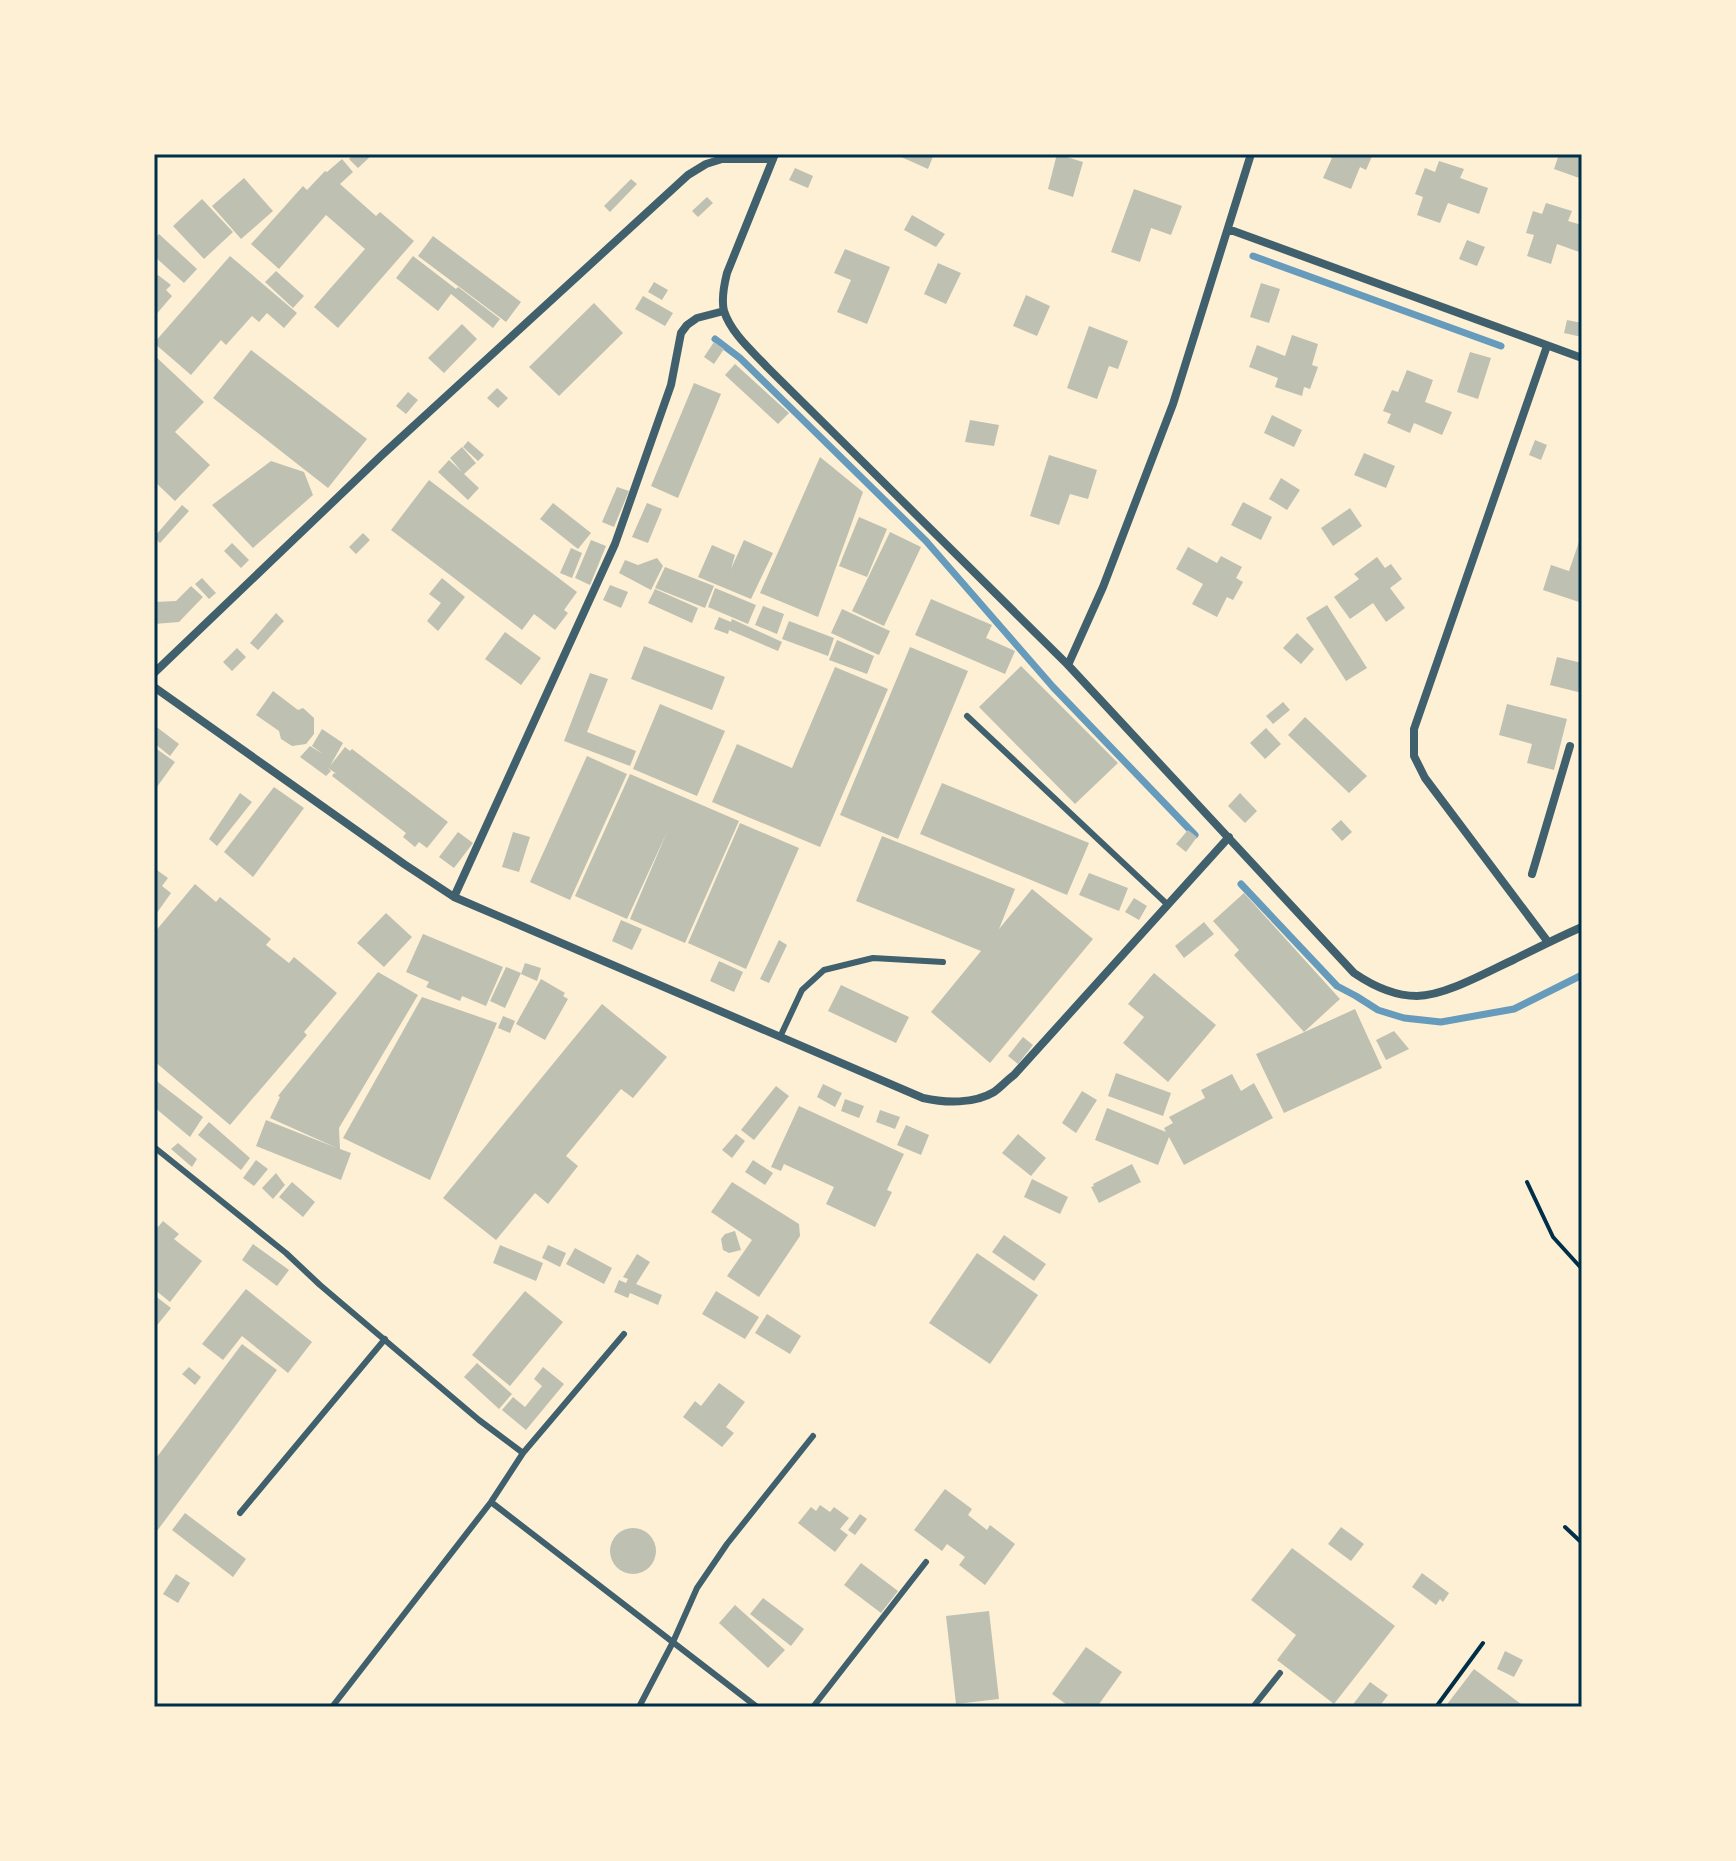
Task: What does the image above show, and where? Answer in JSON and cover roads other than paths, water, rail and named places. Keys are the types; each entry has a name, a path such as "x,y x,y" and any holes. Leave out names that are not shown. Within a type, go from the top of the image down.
{"street":[{"path":"1068,665 1103,587 1173,404 1251,154"},
{"path":"154,673 382,455 688,175 722,159 774,156 727,273 723,293 724,311 742,340 1068,665 1354,973 1372,985 1419,996 1471,981 1582,927"},
{"path":"1228,229 1582,358"},
{"path":"454,897 615,544 671,385 681,333 697,318 724,311"},
{"path":"1547,346 1414,729 1414,756 1425,778 1548,942"},
{"path":"154,687 454,897 923,1098 943,1102 992,1093 1014,1075 1229,837"},
{"path":"1532,874 1570,746"}],"lane":[{"path":"706,164 710,154"},
{"path":"967,716 1168,905"},
{"path":"780,1037 802,990 824,970 873,958 943,962"},
{"path":"154,1147 286,1253 479,1420 523,1453"},
{"path":"332,1707 491,1502 523,1453 624,1334"},
{"path":"240,1513 385,1339"},
{"path":"639,1707 697,1588 727,1544 813,1436"},
{"path":"491,1502 757,1707"},
{"path":"813,1707 926,1562"},
{"path":"1253,1707 1280,1673"}],"waterway":[{"path":"1253,256 1501,346"},
{"path":"715,339 740,358 926,541 1053,687 1195,835"},
{"path":"1241,884 1337,986 1378,1010 1404,1018 1441,1022 1514,1009 1582,975"}]}
